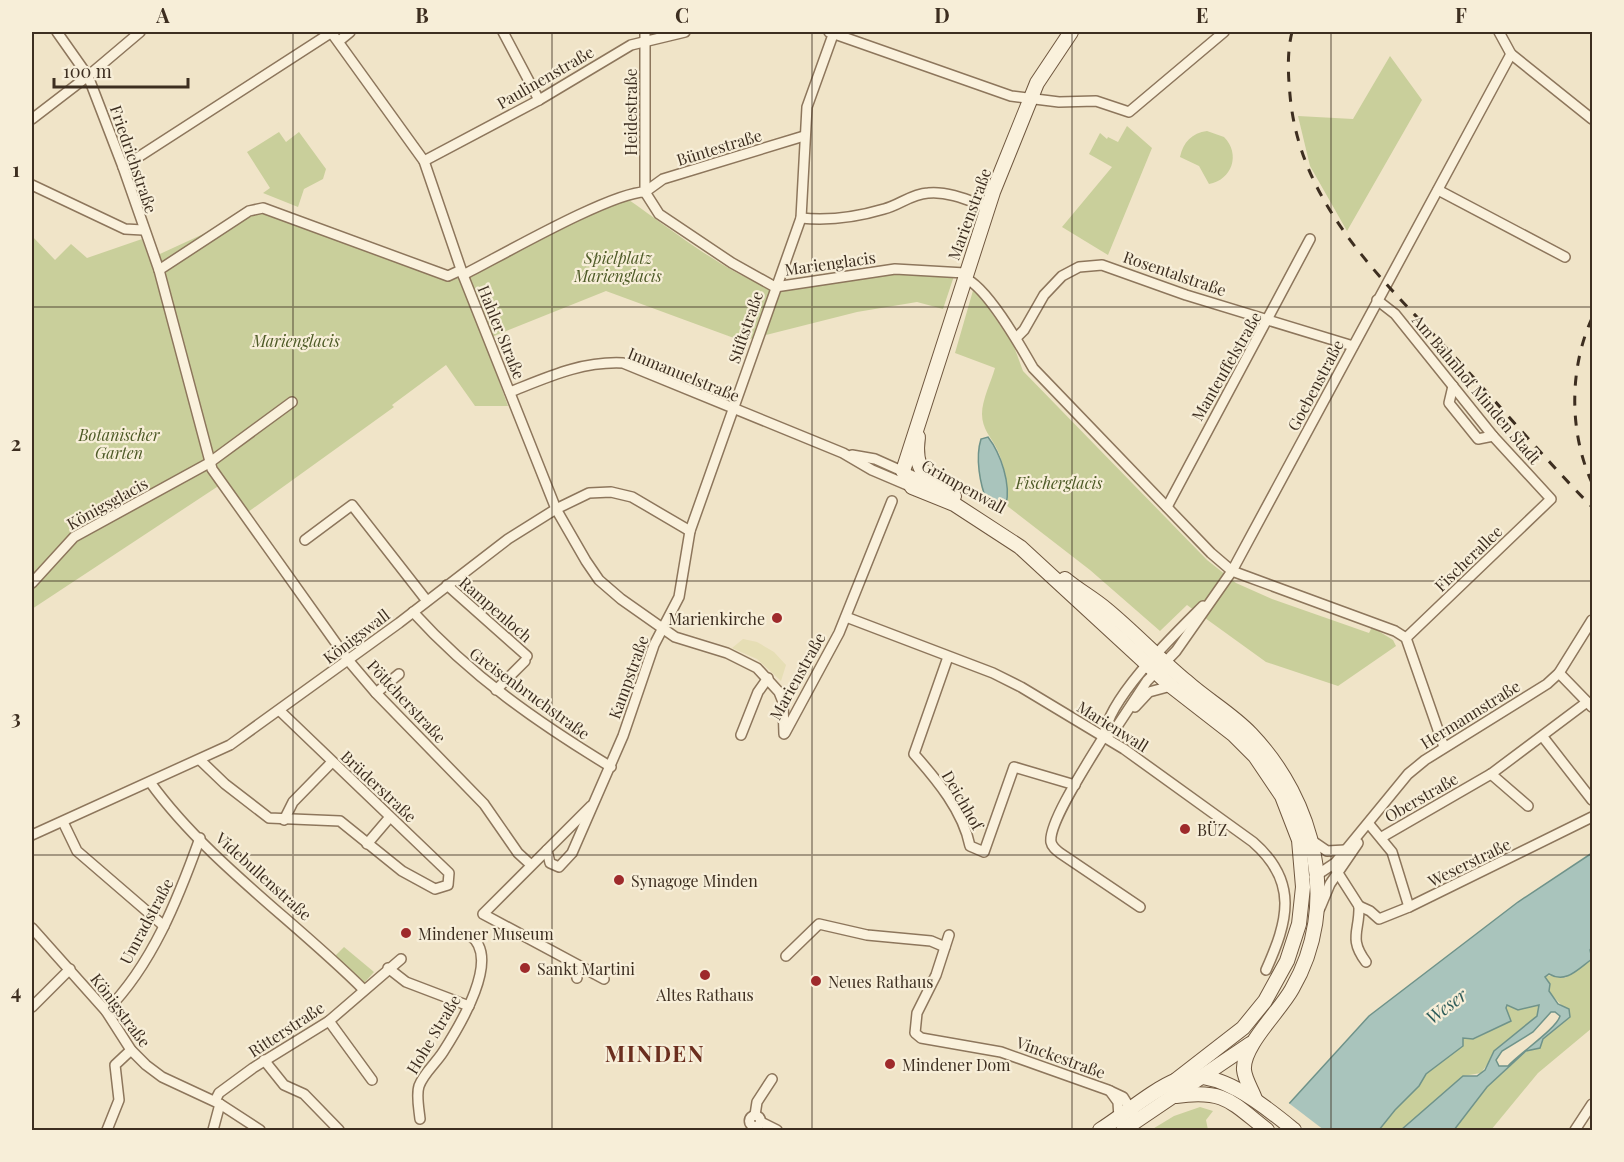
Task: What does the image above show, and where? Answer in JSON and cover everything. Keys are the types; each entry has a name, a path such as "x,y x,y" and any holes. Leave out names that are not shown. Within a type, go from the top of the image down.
{"street":[{"name":"Friedrichstraße","path":"57,32 88,76 159,270"},
{"path":"32,119 140,32"},
{"path":"123,167 331,32"},
{"name":"Hahler Straße","path":"331,32 424,161 462,272 556,509 599,580 639,614 663,629 687,642 742,658 768,678"},
{"path":"339,41 350,32"},
{"path":"502,32 539,100"},
{"name":"Paulinenstraße","path":"424,161 539,100 645,35 685,32"},
{"path":"832,32 1011,96 1030,99 1096,101 1129,112 1224,32"},
{"name":"Stiftstraße","path":"663,629 679,597 690,531 801,218 804,136 808,101 832,32"},
{"name":"Marienstraße","path":"903,471 908,448 921,417 987,207 1030,99 1053,55 1071,32"},
{"path":"1499,32 1511,54 1593,119"},
{"name":"Heidestraße","path":"645,35 645,192"},
{"name":"Goebenstraße","path":"1104,736 1106,725 1232,572 1511,54"},
{"name":"Büntestraße","path":"645,192 663,179 804,136"},
{"path":"32,185 125,229 143,230"},
{"path":"1438,190 1565,257"},
{"path":"209,463 159,270 249,212 263,208 448,276 462,272 594,209 632,193 645,192"},
{"name":"Marienglacis","path":"645,192 659,214 732,263 775,287 895,269 964,275"},
{"path":"801,218 826,220 885,209 908,197 928,193 950,195 987,207"},
{"name":"Manteuffelstraße","path":"1167,507 1214,415 1269,320 1310,239"},
{"name":"Rosentalstraße","path":"1016,338 1024,330 1038,304 1056,281 1068,271 1092,265 1123,270 1186,295 1353,346"},
{"path":"964,275 976,285 1016,338 1033,369 1232,572 1406,638 1444,747"},
{"name":"Am Bahnhof Minden Stadt","path":"1377,300 1395,314 1493,436 1551,499"},
{"name":"Immanuelstraße","path":"510,392 579,366 601,362 623,363 843,453 872,470 912,487"},
{"name":"Königsglacis","path":"32,584 74,537 209,463 292,402"},
{"name":"Marienstraße","path":"921,417 917,459 921,470 933,484"},
{"name":"Immanuelstraße","path":"843,453 875,459 903,471"},
{"name":"Pöttcherstraße","path":"209,463 348,660 376,693 477,796 518,853 530,864"},
{"name":"Grimpenwall","path":"903,471 933,484 982,512 1022,540 1074,586 1104,608 1156,663 1172,686 1234,735 1255,756 1282,796 1299,840 1303,887 1299,924 1287,961 1272,990 1245,1025 1220,1071"},
{"name":"Grimpenwall","path":"903,471 912,487 954,504 1008,538 1156,663 1241,724 1265,750 1287,780 1311,840 1318,874 1316,916 1310,948 1294,987 1275,1016 1252,1043 1220,1071 1176,1080 1133,1109 1124,1125"},
{"name":"Königswall","path":"32,835 230,745 280,711 508,539 556,509 589,494 611,492 642,502 690,531"},
{"name":"Fischerallee","path":"1406,638 1551,499"},
{"name":"Marienstraße","path":"768,678 779,692 783,702 784,734 846,617 892,501"},
{"path":"305,540 352,505 427,601"},
{"name":"Rampenloch","path":"447,585 526,658 496,690"},
{"name":"Greisenbruchstraße","path":"413,612 447,651 496,690 611,767"},
{"name":"Marienwall","path":"846,617 1007,680 1104,736 1172,782 1267,854 1279,874 1286,909 1266,970"},
{"name":"Hermannstraße","path":"1316,916 1345,850 1361,834 1408,774 1444,747 1547,684 1559,673 1593,620"},
{"name":"Kampstraße","path":"548,850 550,863 559,867 568,859 575,846 611,767 648,659 663,629"},
{"name":"Deichhof","path":"948,657 914,754 946,794 968,834 970,846 984,852 1014,767 1075,784"},
{"name":"Goebenstraße","path":"1104,736 1114,731 1119,724 1156,663"},
{"path":"1559,673 1590,705"},
{"path":"376,693 399,674"},
{"path":"741,735 758,692 768,678"},
{"path":"1119,724 1149,692 1172,686"},
{"name":"Oberstraße","path":"1369,824 1382,837 1491,774 1590,705"},
{"name":"Brüderstraße","path":"280,711 449,873 448,885 435,889 415,879 366,844"},
{"path":"1104,736 1061,809 1051,841 1060,853 1140,907"},
{"path":"1543,737 1593,800"},
{"path":"200,760 225,784 269,818 340,821 366,844 390,817"},
{"path":"284,820 293,802 332,762"},
{"path":"1491,774 1528,806"},
{"name":"Videbullenstraße","path":"150,782 169,807 200,838 363,989"},
{"name":"Kampstraße","path":"575,965 483,914 530,864 548,850 595,802"},
{"name":"Weserstraße","path":"1359,906 1379,919 1409,907 1593,817"},
{"path":"63,822 77,850 164,926"},
{"name":"Hermannstraße","path":"1303,887 1318,874 1336,868 1357,845 1361,834"},
{"path":"1382,837 1392,852 1409,907"},
{"name":"Umradstraße","path":"106,1011 125,989 164,926 200,838"},
{"path":"1311,840 1327,851 1345,850"},
{"path":"1336,868 1359,906 1355,943 1366,963"},
{"path":"1105,883 1111,874"},
{"path":"786,956 819,924 867,935 931,941 945,947 949,935"},
{"name":"Königstraße","path":"32,928 106,1011 131,1050 154,1072 218,1102 260,1131"},
{"name":"Hohe Straße","path":"420,1119 418,1088 469,1006 483,955 478,942 469,936"},
{"name":"Vinckestraße","path":"945,947 936,975 917,1013 915,1033 921,1038 1001,1052 1118,1093 1133,1109"},
{"name":"Ritterstraße","path":"218,1102 219,1093 264,1060 329,1021 363,989 401,959"},
{"path":"575,965 577,978"},
{"path":"575,965 604,979"},
{"path":"388,968 406,982 469,1006"},
{"path":"32,1007 70,969"},
{"path":"329,1021 372,1080"},
{"name":"Grimpenwall","path":"1252,1043 1244,1067 1255,1100"},
{"path":"107,1131 119,1100 115,1065 131,1050"},
{"path":"264,1060 284,1085 304,1094 339,1131"},
{"path":"1176,1080 1202,1077 1220,1071"},
{"path":"1174,1097 1202,1093 1220,1071"},
{"path":"1220,1071 1294,1131"},
{"path":"1220,1071 1230,1102 1267,1131"},
{"path":"1100,1131 1124,1125 1174,1097 1202,1077"},
{"path":"772,1079 757,1102 758,1119 777,1131"},
{"name":"Vinckestraße","path":"1110,1091 1119,1108 1124,1125"},
{"path":"213,1131 218,1102"},
{"path":"1575,1131 1593,1104"}],"shaded area":[{"path":"743,639 757,642 774,652 786,665 781,681 757,659 732,648"}],"green space":[{"path":"1390,56 1422,100 1347,231 1310,166 1298,116 1353,119"},
{"path":"1127,126 1152,148 1108,255 1062,227 1112,167 1089,154 1100,133 1107,139 1108,137 1118,142"},
{"path":"1207,131 1224,137 1232,151 1233,158 1228,172 1217,182 1209,184 1199,166 1180,157 1189,139"},
{"path":"279,132 286,142 299,132 326,169 323,179 304,189 298,207 263,193 270,188 247,152"},
{"name":"Marienglacis","path":"626,198 721,264 741,275 775,287 893,272 954,276 943,309 917,302 857,312 742,341 606,291 484,340 508,406 475,406 446,365 392,405 394,407 248,512 226,481 32,609 32,236 55,260 71,244 87,258 142,239 149,259 264,206 448,280 458,278"},
{"name":"Fischerglacis","path":"974,287 1013,344 1023,371 1207,560 1236,583 1272,599 1369,633 1372,627 1393,640 1396,646 1338,686 1266,662 1187,605 1160,631 1090,570 1006,505 1007,484 1004,469 1000,455 982,419 983,403 995,368 955,353"},
{"path":"344,947 374,972 364,983 335,956"},
{"path":"1592,959 1592,1028 1538,1073 1491,1130 1454,1130 1487,1087 1527,1051 1540,1048 1543,1039 1570,1017 1548,989 1545,975 1565,978"},
{"path":"1537,1004 1540,1011 1537,1016 1502,1044 1481,1073 1463,1076 1401,1130 1379,1130 1419,1086 1426,1074 1463,1038 1474,1039 1511,1021 1507,1005 1527,1008"},
{"path":"1200,1107 1213,1111 1206,1120 1208,1130 1151,1130 1174,1116"}],"water":[{"path":"988,437 1001,460 1006,479 1006,505 1002,508 987,502 980,479 979,446 981,439"},
{"name":"Weser","path":"1592,853 1592,947 1590,950 1592,959 1577,971 1566,976 1555,977 1549,974 1545,977 1550,984 1549,991 1558,1004 1569,1009 1570,1017 1543,1039 1540,1048 1526,1051 1487,1087 1454,1130 1401,1130 1463,1076 1477,1076 1485,1070 1494,1051 1537,1016 1539,1005 1518,1010 1507,1005 1511,1021 1473,1039 1463,1038 1463,1046 1426,1074 1419,1086 1379,1130 1265,1130 1369,1016 1518,902","holes":["1551,1012 1560,1016 1552,1027 1508,1066 1499,1066 1496,1060 1502,1051 1533,1032"]}],"pier":[{"path":"1286,1101 1324,1130 1262,1130"}],"railway":[{"path":"1292,32 1289,79 1297,136 1311,175 1330,210 1353,244 1379,275 1592,507"},
{"path":"1592,318 1579,358 1575,400 1579,443 1592,483"}],"place":[{"name":"Marienkirche","path":"777,618"},
{"name":"BÜZ","path":"1185,829"},
{"name":"Synagoge Minden","path":"619,880"},
{"name":"Mindener Museum","path":"406,933"},
{"name":"Sankt Martini","path":"525,968"},
{"name":"Altes Rathaus","path":"705,975"},
{"name":"Neues Rathaus","path":"816,981"},
{"name":"Mindener Dom","path":"890,1064"}],"district":[{"name":"MINDEN","path":"655,1053"}],"park label":[{"name":"Spielplatz Marienglacis","path":"618,266"},
{"name":"Botanischer Garten","path":"119,443"}]}
